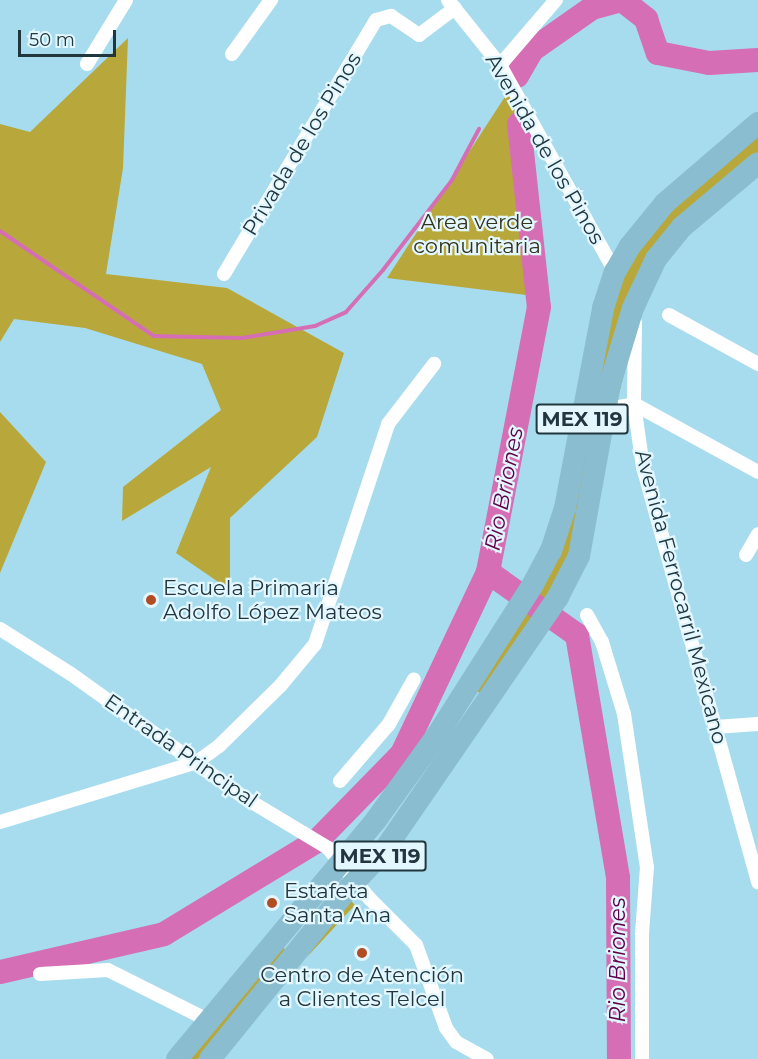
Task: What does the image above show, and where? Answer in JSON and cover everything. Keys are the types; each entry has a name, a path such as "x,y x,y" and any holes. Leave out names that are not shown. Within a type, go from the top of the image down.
{"main road":[{"name":"MEX 119","path":"184,1053 206,1019 333,855 376,820 438,734 507,625 544,565 565,508 603,308 615,272 630,246 665,203 758,123"},
{"name":"MEX 119","path":"210,1059 356,880 383,852 490,700 568,579 585,530 621,340 633,308 656,259 682,227 758,163"},
{"path":"468,687 490,700"},
{"path":"438,734 458,747"}],"street":[{"path":"87,64 126,0"},
{"path":"232,54 271,0"},
{"path":"500,65 556,0"},
{"name":"Avenida de los Pinos","path":"452,3 500,65 615,272"},
{"name":"Privada de los Pinos","path":"224,274 376,20 382,15 391,16 419,35 452,3"},
{"name":"Avenida Ferrocarril Mexicano","path":"633,308 634,404 643,467 758,882"},
{"path":"669,315 758,364"},
{"path":"0,822 197,762 219,746 310,654 388,424 434,364"},
{"path":"607,409 634,404 758,472"},
{"path":"746,555 758,534"},
{"path":"587,615 602,642 624,714 647,867 642,934 642,1059"},
{"name":"Entrada Principal","path":"0,629 333,855 416,945 446,1028 456,1042 487,1059"},
{"path":"340,781 389,724 414,679"},
{"path":"715,727 758,724"},
{"path":"40,974 108,970 206,1019"}],"green space":[{"path":"128,38 123,168 106,274 227,288 344,353 317,437 230,518 230,590 176,553 211,467 122,521 123,487 221,410 202,364 85,328 14,319 0,342 0,124 30,132"},
{"name":"Area verde comunitaria","path":"510,89 516,99 534,296 387,278"},
{"path":"758,131 758,156 654,258 584,529 489,699 469,686 533,586 623,274 670,208"},
{"path":"0,412 46,462 0,573"},
{"path":"347,897 355,905 307,957"},
{"path":"280,939 285,950 198,1059 189,1059"}],"waterway":[{"name":"Rio Briones","path":"517,76 532,50 592,8 622,0 646,19 658,53 709,63 758,60"},
{"name":"Rio Briones","path":"519,124 539,307 488,572 577,635 618,878 619,1059"},
{"path":"0,231 154,336 242,338 315,326 346,312 383,270 452,180 479,129"},
{"path":"0,972 164,934 317,841 402,754 488,572"}],"place":[{"name":"Escuela Primaria Adolfo López Mateos","path":"151,600"},
{"name":"Estafeta Santa Ana","path":"272,903"},
{"name":"Centro de Atención a Clientes Telcel","path":"362,953"}]}
